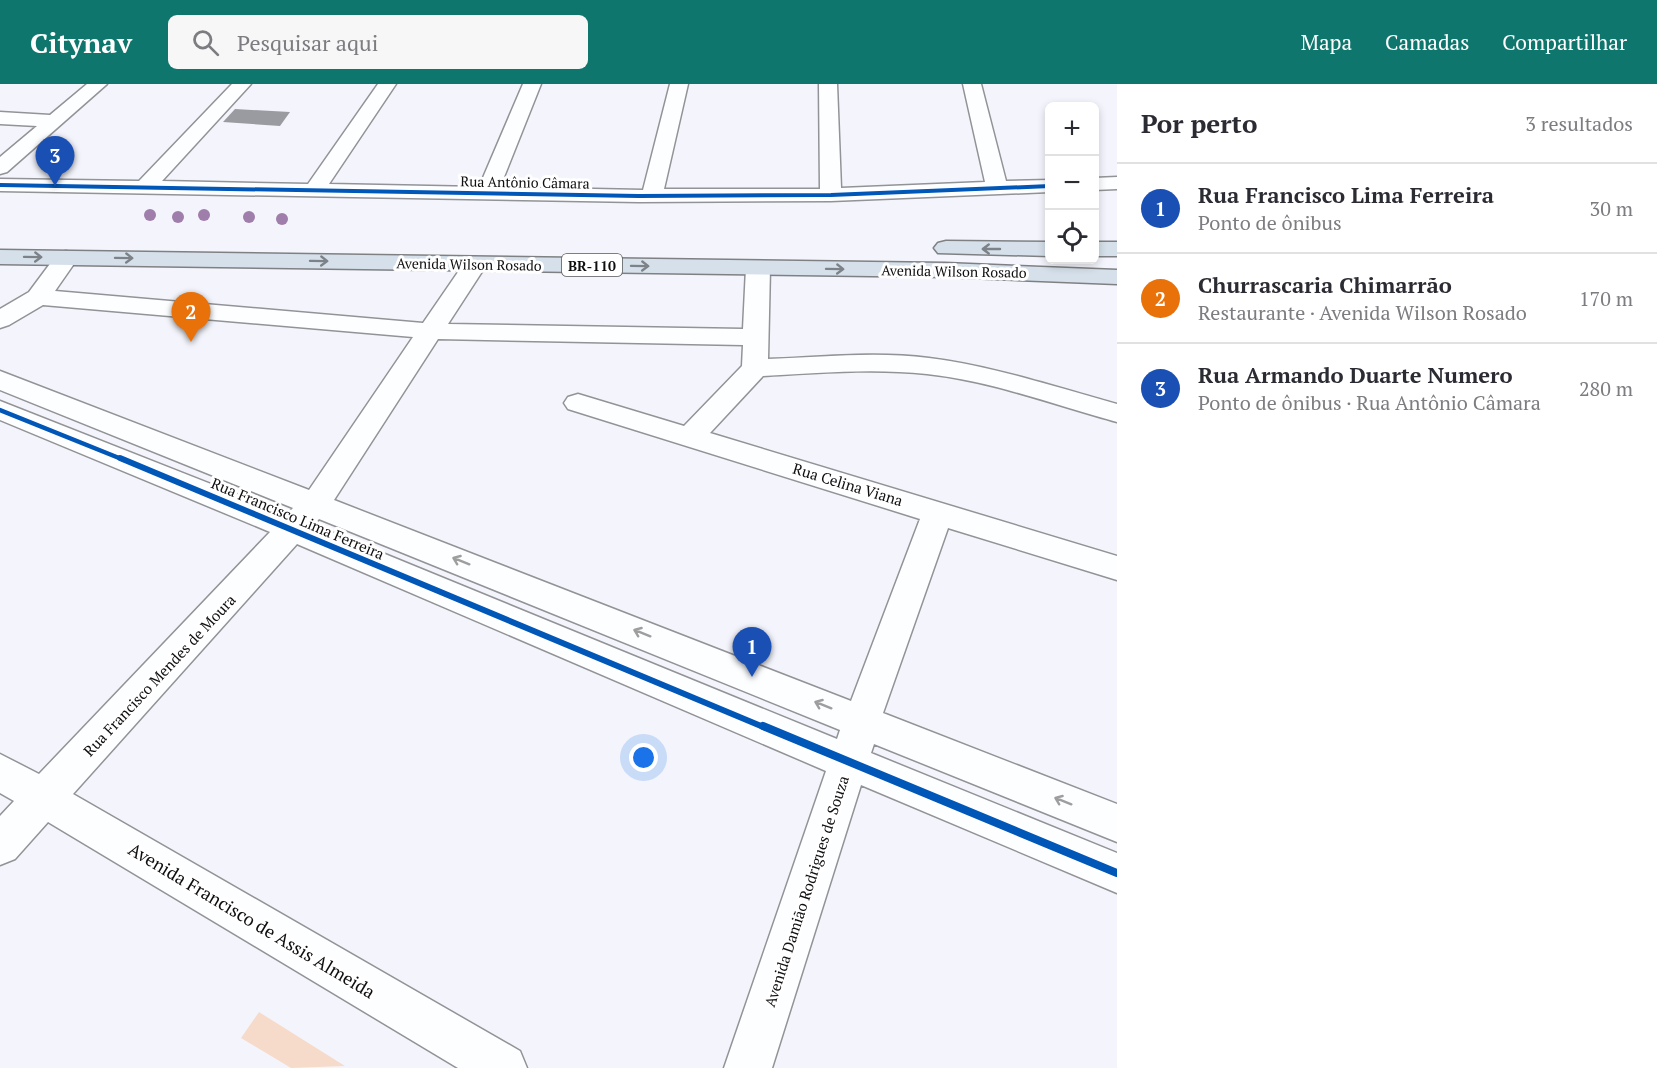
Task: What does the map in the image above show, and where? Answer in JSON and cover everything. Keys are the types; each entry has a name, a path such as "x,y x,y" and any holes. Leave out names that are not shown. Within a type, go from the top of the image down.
{"highway":[{"name":"Avenida Wilson Rosado","path":"0,236 1045,249"},
{"path":"1099,249 1117,249"},
{"name":"Avenida Wilson Rosado","path":"0,257 945,270 1117,277"}],"street":[{"path":"0,168 98,84"},
{"path":"146,187 242,84"},
{"path":"314,190 387,84"},
{"path":"487,193 532,84"},
{"path":"651,196 679,84"},
{"path":"828,84 831,195"},
{"path":"972,84 997,189"},
{"path":"0,118 54,121"},
{"path":"1099,184 1117,183"},
{"name":"Rua Antônio Câmara","path":"0,184 651,196 831,195 1045,186"},
{"path":"0,320 38,297 66,258"},
{"name":"Rua Francisco Mendes de Moura","path":"0,845 305,515 476,264"},
{"path":"690,437 754,368 758,268"},
{"path":"38,297 431,331 755,337"},
{"path":"754,368 897,363 930,366 979,375 1117,413"},
{"name":"Rua Francisco Lima Ferreira","path":"0,380 100,434 305,515 515,582 1117,823"},
{"name":"Rua Celina Viana","path":"578,403 1117,568"},
{"name":"Rua Francisco Lima Ferreira","path":"0,410 100,434"},
{"name":"Avenida Damião Rodrigues de Souza","path":"748,1068 862,721 938,512"},
{"name":"Rua Francisco Lima Ferreira","path":"305,515 489,612 848,764 1117,873"},
{"path":"489,612 515,582"},
{"name":"Avenida Francisco de Assis Almeida","path":"0,772 503,1068"}],"shaded area":[{"path":"259,1012 345,1066 291,1068 241,1038"}],"building":[{"path":"235,109 290,112 280,126 223,122"}],"cycle path":[{"path":"0,185 639,196 831,195 1045,186"},
{"path":"0,410 280,524 1117,873"}],"place":[{"name":"Rua Armando Duarte Numero","path":"55,186"},
{"name":"Churrascaria Chimarrão","path":"191,342"},
{"name":"Rua Francisco Lima Ferreira","path":"752,677"}]}
